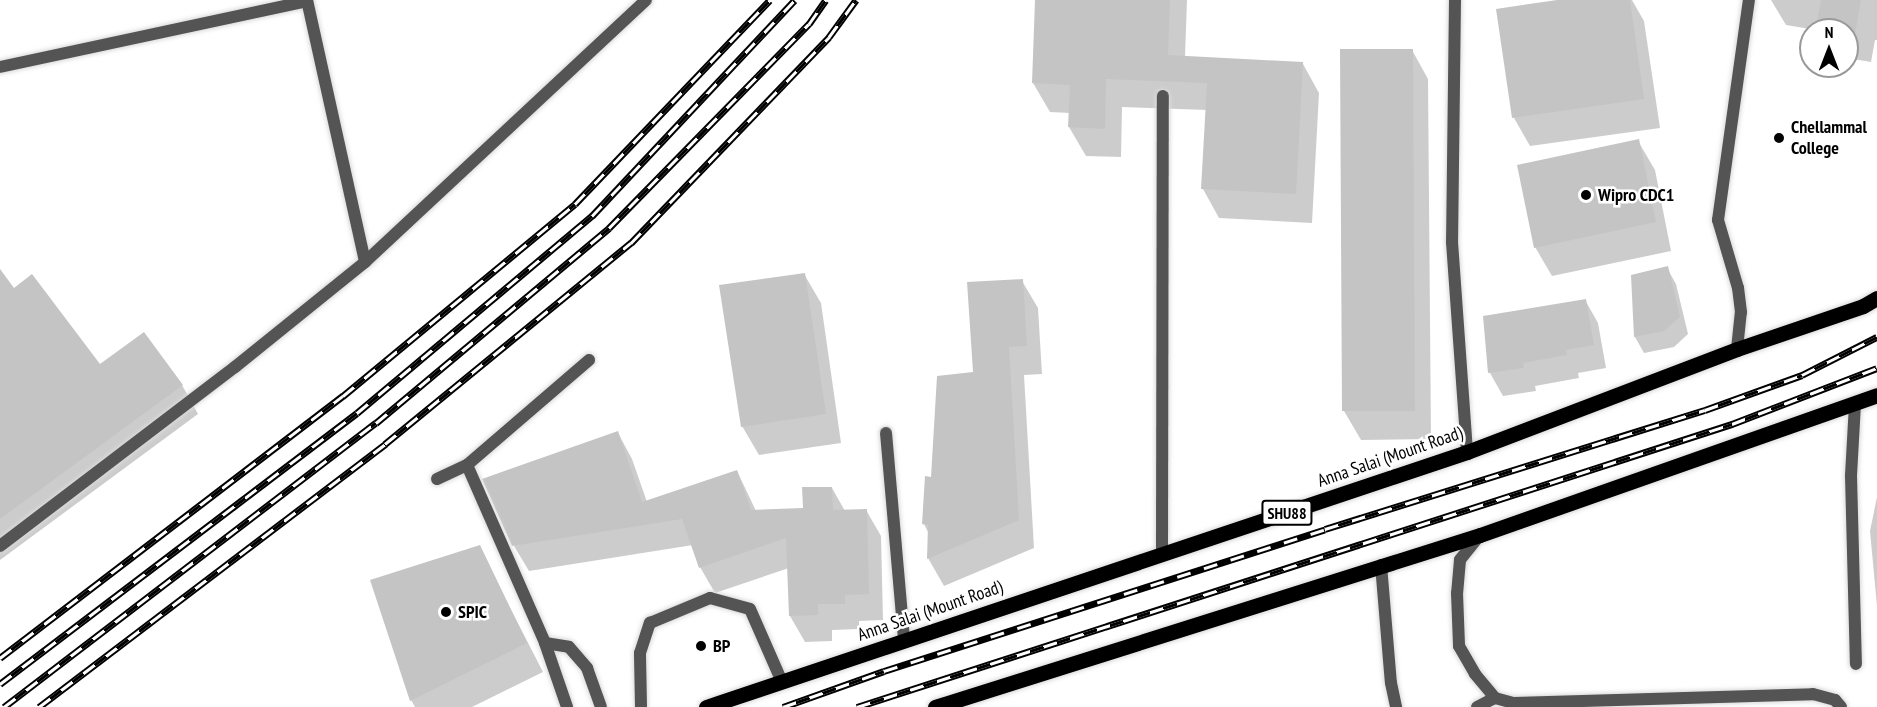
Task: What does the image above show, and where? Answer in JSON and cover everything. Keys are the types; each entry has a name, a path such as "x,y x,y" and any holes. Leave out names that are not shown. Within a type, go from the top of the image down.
{"main road":[{"name":"Anna Salai (Mount Road)","path":"706,707 1467,452 1737,349 1872,303"},
{"path":"935,707 1480,535 1877,395"},
{"path":"1855,404 1877,408"}],"street":[{"path":"0,546 235,367 366,262 646,0"},
{"path":"1455,0 1452,242 1467,452"},
{"path":"1737,349 1741,312 1738,288 1718,220 1749,0"},
{"path":"0,67 307,1 366,262"},
{"path":"1162,555 1163,96"},
{"path":"437,479 467,465 589,360"},
{"path":"1855,404 1851,476 1856,663"},
{"path":"886,433 904,640"},
{"path":"467,465 545,643 567,707"},
{"path":"1480,535 1460,560 1457,593 1459,646 1475,674 1495,698 1514,703 1813,694 1835,700 1841,707"},
{"path":"1381,565 1391,683 1396,707"},
{"path":"641,707 639,653 650,623 710,598 750,609 782,681"},
{"path":"545,643 569,647 586,668 601,707"},
{"path":"1477,707 1495,698"}],"building":[{"path":"1035,0 1170,0 1168,55 1303,62 1296,194 1201,189 1207,83 1106,79 1105,129 1068,127 1070,85 1032,83"},
{"path":"1557,0 1630,0 1644,99 1512,118 1496,9"},
{"path":"1821,0 1861,0 1858,18 1818,18"},
{"path":"1340,49 1413,49 1415,411 1342,411"},
{"path":"1639,139 1656,222 1534,248 1517,165"},
{"path":"1668,266 1680,317 1664,331 1634,337 1631,275"},
{"path":"0,269 14,288 32,274 100,364 144,332 183,385 0,519"},
{"path":"805,273 826,414 741,427 719,285"},
{"path":"1023,279 1027,346 1009,347 1019,520 927,559 928,525 922,524 925,476 931,477 937,376 973,372 967,282"},
{"path":"1586,299 1594,345 1566,350 1567,355 1523,363 1524,368 1488,373 1483,316"},
{"path":"618,431 642,502 737,470 751,510 803,508 802,487 832,487 833,510 867,509 869,594 845,595 845,604 818,604 818,615 789,616 786,538 699,568 682,519 512,546 482,479"},
{"name":"SPIC","path":"480,545 527,643 410,701 370,580"}],"railway":[{"path":"0,658 343,396 575,204 770,0"},
{"path":"0,684 357,413 592,216 795,0"},
{"path":"4,707 376,423 609,228 809,24 826,0"},
{"path":"39,707 385,444 631,243 829,37 856,0"},
{"path":"783,707 884,671 1705,410 1802,375 1877,337"},
{"path":"857,707 1732,424 1877,368"}],"place":[{"name":"Chellammal College","path":"1779,138"},
{"name":"Wipro CDC1","path":"1586,195"},
{"name":"SPIC","path":"446,612"},
{"name":"BP","path":"701,646"}]}
